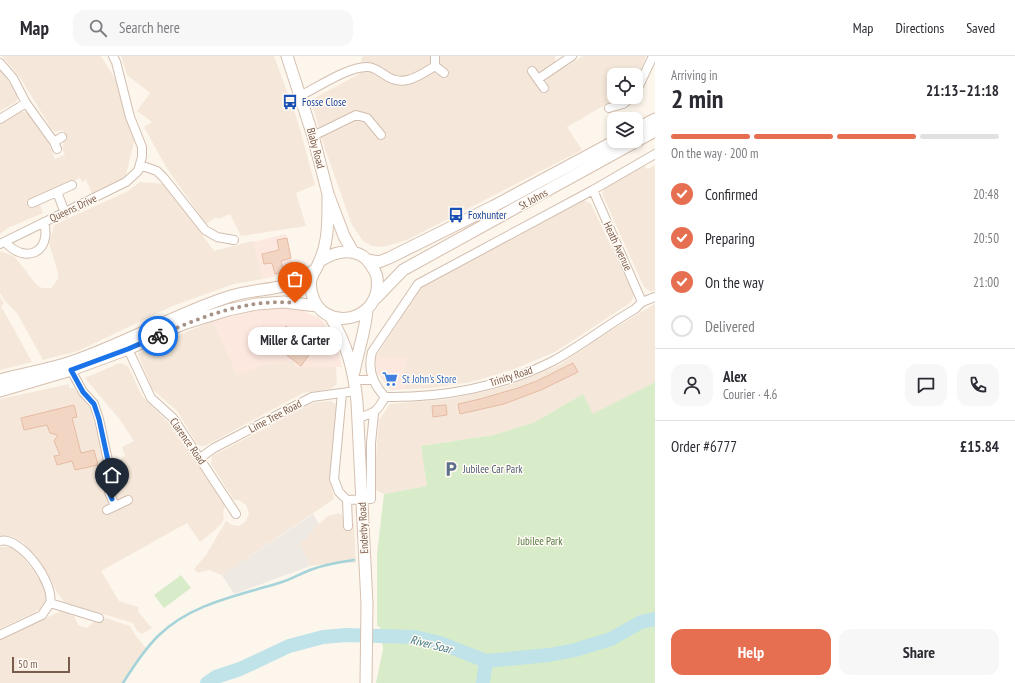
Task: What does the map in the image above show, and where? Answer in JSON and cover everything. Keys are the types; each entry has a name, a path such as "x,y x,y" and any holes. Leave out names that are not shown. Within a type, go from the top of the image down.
{"main road":[{"name":"Blaby Road","path":"287,56 313,136 328,194 344,236 353,252"},
{"path":"643,125 655,119"},
{"name":"St Johns","path":"376,298 403,270 655,131"},
{"name":"St Johns","path":"367,260 379,262 389,258 494,206 607,145"},
{"name":"Blaby Road","path":"320,260 327,229 328,194"},
{"path":"342,251 353,252 367,260 377,275 378,287 376,298 367,310 355,317 343,319 330,316 317,306 312,295 310,283 313,271 320,260 330,254 342,251"},
{"path":"0,380 68,363 124,341 181,314 230,296 283,287 300,281 313,271"},
{"path":"0,391 71,370 128,349 183,324 228,310 257,304 284,302 317,306"},
{"name":"Enderby Road","path":"354,377 359,345 365,332 367,310"},
{"name":"Enderby Road","path":"330,316 339,331 354,377 356,392 367,604 366,683"}],"street":[{"path":"113,56 116,62 130,116 142,147 140,165 157,171 205,230 217,236 234,240"},
{"path":"538,79 560,59 572,56"},
{"path":"643,77 653,56"},
{"path":"435,57 435,66"},
{"path":"0,63 13,78 26,103 55,146 62,137"},
{"path":"300,96 357,68 370,67 392,80 401,82 413,79 435,66"},
{"path":"435,66 444,73"},
{"path":"532,71 544,88"},
{"path":"0,119 26,103"},
{"path":"609,108 615,104"},
{"path":"313,136 356,115 367,118 381,135"},
{"path":"358,418 374,413 380,407 385,397 371,380 370,358 372,352 418,284 593,190 655,154"},
{"name":"Queens Drive","path":"3,243 126,182 138,171 140,165"},
{"path":"32,203 72,185"},
{"name":"Heath Avenue","path":"593,190 642,302"},
{"path":"56,192 65,213"},
{"path":"3,243 21,254 32,254 36,252 45,238 44,222"},
{"name":"Trinity Road","path":"385,397 442,394 467,390 519,375 570,351 635,309 642,302 655,297"},
{"name":"Clarence Road","path":"128,349 151,398 173,418 236,514"},
{"path":"71,370 83,392 94,404 99,419 110,470 109,492 115,506"},
{"path":"354,377 371,380"},
{"name":"Lime Tree Road","path":"200,458 214,448 312,397 356,392"},
{"path":"342,393 334,479 339,492 347,500 348,526"},
{"path":"347,500 371,499 371,443 374,413"},
{"path":"107,510 128,500"},
{"path":"0,541 11,542 22,549 47,582 51,593 50,603 42,615 0,635"},
{"path":"50,603 98,618"}],"shaded area":[{"path":"2,56 101,56 117,82 135,138 125,179 92,194 86,180 82,182 80,178 37,196 43,213 8,228 0,234 0,124 20,112 28,112 48,142 55,159 65,155 62,148 64,141 67,139 63,130 55,132 51,128 19,76"},
{"path":"121,56 274,56 298,122 315,185 296,193 306,226 241,236 230,214 218,219 216,217 206,224 166,167 144,127 152,122 137,111 150,93 127,75"},
{"path":"555,56 555,63 534,77 542,89 548,85 546,80 547,78 583,56 646,56 642,68 607,68 607,104 567,127 582,150 407,240 383,247 372,246 363,241 352,225 324,146 311,100 359,74 362,57"},
{"path":"0,70 19,96 16,102 0,111"},
{"path":"655,165 655,290 651,292 644,287 602,194 605,187 643,166 648,169"},
{"path":"140,182 165,184 214,251 253,241 263,279 234,284 175,305 78,351 43,360 17,313 5,301 0,293 0,251 14,256 37,285 42,288 51,288 58,279 58,272 49,243 54,225 128,191"},
{"path":"584,200 591,204 633,293 633,299 630,303 555,352 512,370 471,382 432,388 405,389 404,369 406,358 375,358 423,285"},
{"path":"286,234 294,272 263,279 253,242"},
{"path":"0,296 4,304 1,306 32,362 0,370"},
{"path":"655,304 655,382 593,415 583,394 535,422 494,435 422,446 427,486 384,494 376,490 375,470 379,420 390,404 449,399 495,389 518,382 559,365 608,332"},
{"path":"277,308 301,310 321,319 337,344 342,367 296,367 293,361 267,364 237,375 213,321 247,312"},
{"path":"213,321 237,374 267,364 293,361 296,367 336,367 337,384 331,389 303,393 205,446 197,444 177,411 152,389 138,354 150,347"},
{"path":"375,358 406,358 404,369 405,389 392,390 388,387 377,372"},
{"path":"120,363 128,366 142,396 169,423 225,506 222,523 200,542 187,523 101,571 119,601 138,607 139,613 152,628 142,634 137,631 133,623 64,602 56,591 51,580 24,543 12,536 0,536 0,399 69,384 69,388 74,388 90,408 107,469 125,456 122,447 134,441 120,420 85,378"},
{"path":"331,401 338,406 339,438 331,484 334,499 222,575 209,570 198,573 194,569 206,555 226,521 232,525 239,526 246,521 249,513 246,505 239,500 234,500 211,464 212,456 313,403"},
{"path":"338,513 344,516 346,523 354,524 356,563 334,563 310,566 300,544 328,516"},
{"path":"313,514 319,524 300,544 310,566 234,594 222,575"},
{"path":"0,547 10,547 20,553 42,583 46,596 45,602 39,610 0,629"},
{"path":"61,611 74,616 78,625 87,628 94,622 98,622 103,617 130,626 147,649 123,683 0,683 0,640"}],"green space":[{"name":"Jubilee Park","path":"655,382 655,683 376,683 383,649 380,627 377,626 377,554 384,494 427,486 421,446 494,435 535,422 583,394 593,414"},
{"path":"181,575 191,588 164,608 154,595"}],"building":[{"path":"287,238 291,258 281,261 284,272 275,274 272,263 264,264 262,254 279,250 277,240"},
{"path":"286,326 314,348 301,366 270,342 274,337 271,335 275,330 280,334"},
{"path":"573,363 578,372 541,390 504,404 460,414 458,404 518,388 537,381"},
{"path":"74,405 77,417 72,418 81,453 94,450 98,465 75,470 72,461 57,465 54,456 60,455 54,441 58,435 50,433 47,425 24,430 21,418"},
{"path":"446,405 447,415 433,417 432,406"}],"waterway":[{"path":"123,683 153,641 171,625 185,616 215,602 283,582 318,567 354,560"},
{"name":"River Soar","path":"207,683 216,677 240,669 289,646 323,637 346,635 415,637 440,643 486,661 549,655 575,650 611,639 641,622 655,619"},
{"path":"483,683 486,661"}],"way so far":[{"path":"158,336 183,324 228,310 257,304 284,302 295,303"}],"place":[{"name":"Fosse Close","path":"290,102"},
{"name":"Foxhunter","path":"456,215"},
{"name":"Miller & Carter","path":"295,303"},
{"name":"St John's Store","path":"390,379"},
{"name":"Jubilee Car Park","path":"451,469"}],"route":[{"path":"112,499 109,492 110,470 99,419 94,404 83,392 71,370 158,336"}]}
